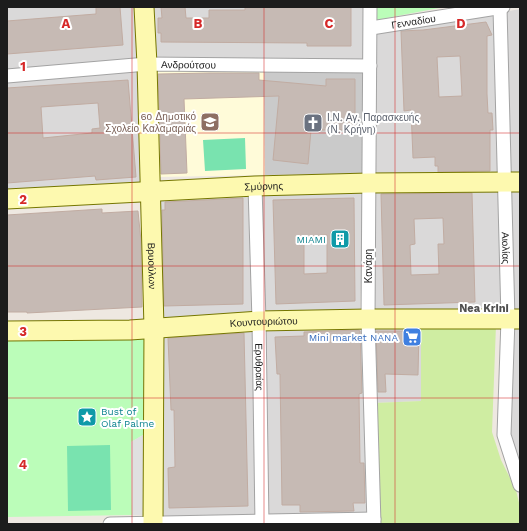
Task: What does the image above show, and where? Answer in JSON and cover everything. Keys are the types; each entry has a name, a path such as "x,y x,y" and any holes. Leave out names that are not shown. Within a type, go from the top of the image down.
{"main road":[{"name":"Βρυούλων","path":"144,7 147,64 154,328 153,524"},
{"name":"Σμύρνης","path":"7,199 150,190 255,186 369,183 513,183"},
{"name":"Κουντουριώτου","path":"7,331 154,328 259,321 514,319"}],"street":[{"name":"Κανάρη","path":"370,7 368,319 374,522"},
{"name":"Γενναδίου","path":"370,28 501,7"},
{"name":"Αιολίας","path":"501,7 513,183 514,319 504,435 520,485"},
{"name":"Ανδρούτσου","path":"7,76 147,64 370,66"},
{"name":"Ερυθραίας","path":"255,186 262,523"},
{"path":"110,524 374,522"}],"shaded area":[{"path":"7,7 140,7 144,61 7,72"},
{"path":"149,7 364,7 366,60 151,59"},
{"path":"520,9 520,178 510,178 504,12"},
{"path":"495,14 498,178 376,177 377,33"},
{"path":"140,69 143,186 7,194 7,81"},
{"name":"6ο Δημοτικό Σχολείο Καλαμαριάς","path":"155,69 264,69 265,175 156,177"},
{"name":"Ι.Ν. Αγ. Παρασκευής (Ν. Κρήνη)","path":"264,69 363,72 362,174 265,175"},
{"path":"499,188 503,314 371,311 373,189"},
{"path":"250,190 254,314 159,320 155,195"},
{"path":"364,190 360,311 265,314 260,192"},
{"path":"520,190 520,314 513,314 512,191"},
{"path":"362,324 371,515 266,515 264,327"},
{"path":"370,325 421,325 421,401 374,403"},
{"path":"515,326 520,326 520,465 510,434"},
{"path":"255,327 256,517 158,518 159,331"},
{"path":"143,435 144,515 132,515 131,442"}],"green space":[{"path":"376,7 444,7 376,20"},
{"path":"245,138 246,169 205,171 203,140"},
{"path":"421,325 496,325 492,432 501,460 516,490 520,507 520,524 380,524 374,403 421,401"},
{"path":"7,339 144,339 143,435 131,442 132,515 7,517"},
{"path":"110,445 111,510 68,511 67,446"}],"building":[{"path":"96,7 120,7 123,45 7,54 7,21 96,14"},
{"path":"161,7 185,7 186,18 209,18 209,10 245,10 245,7 351,7 351,46 307,46 307,43 161,42 161,33 158,33 158,18 162,18"},
{"path":"486,22 492,35 487,36 488,113 492,113 493,130 490,130 490,171 438,172 438,166 435,166 435,157 413,158 411,110 404,111 401,31 423,30","holes":["460,56 462,96 439,97 437,57"]},
{"path":"259,73 259,80 326,86 326,79 355,79 355,130 311,130 308,164 273,160 279,96 184,99 187,173 161,174 158,74"},
{"path":"128,80 136,177 96,180 95,176 7,183 7,88","holes":["98,103 100,128 92,129 92,133 43,138 41,107"]},
{"path":"472,193 475,302 384,305 381,194","holes":["443,218 444,244 438,244 439,274 411,275 410,245 415,244 414,219"]},
{"path":"243,198 243,304 164,306 162,210 165,210 165,202"},
{"path":"354,198 355,301 276,304 273,200","holes":["327,235 327,273 304,274 304,236"]},
{"path":"102,209 102,213 138,211 141,241 142,307 27,313 7,312 7,215"},
{"path":"360,331 362,393 359,394 360,463 364,463 365,503 353,503 354,511 300,512 300,505 282,505 280,374 277,374 275,337 304,336 304,332"},
{"path":"376,331 419,331 418,375 385,374 386,392 378,392"},
{"path":"244,333 248,506 169,508 168,468 175,467 174,410 171,410 168,338"}],"place":[{"name":"6ο Δημοτικό Σχολείο Καλαμαριάς","path":"210,122"},
{"name":"Ι.Ν. Αγ. Παρασκευής (Ν. Κρήνη)","path":"313,123"},
{"name":"MIAMI","path":"340,239"},
{"name":"Mini market NANA","path":"412,337"},
{"name":"Bust of Olaf Palme","path":"87,417"}],"district":[{"name":"Nea Krini","path":"484,308"}]}
